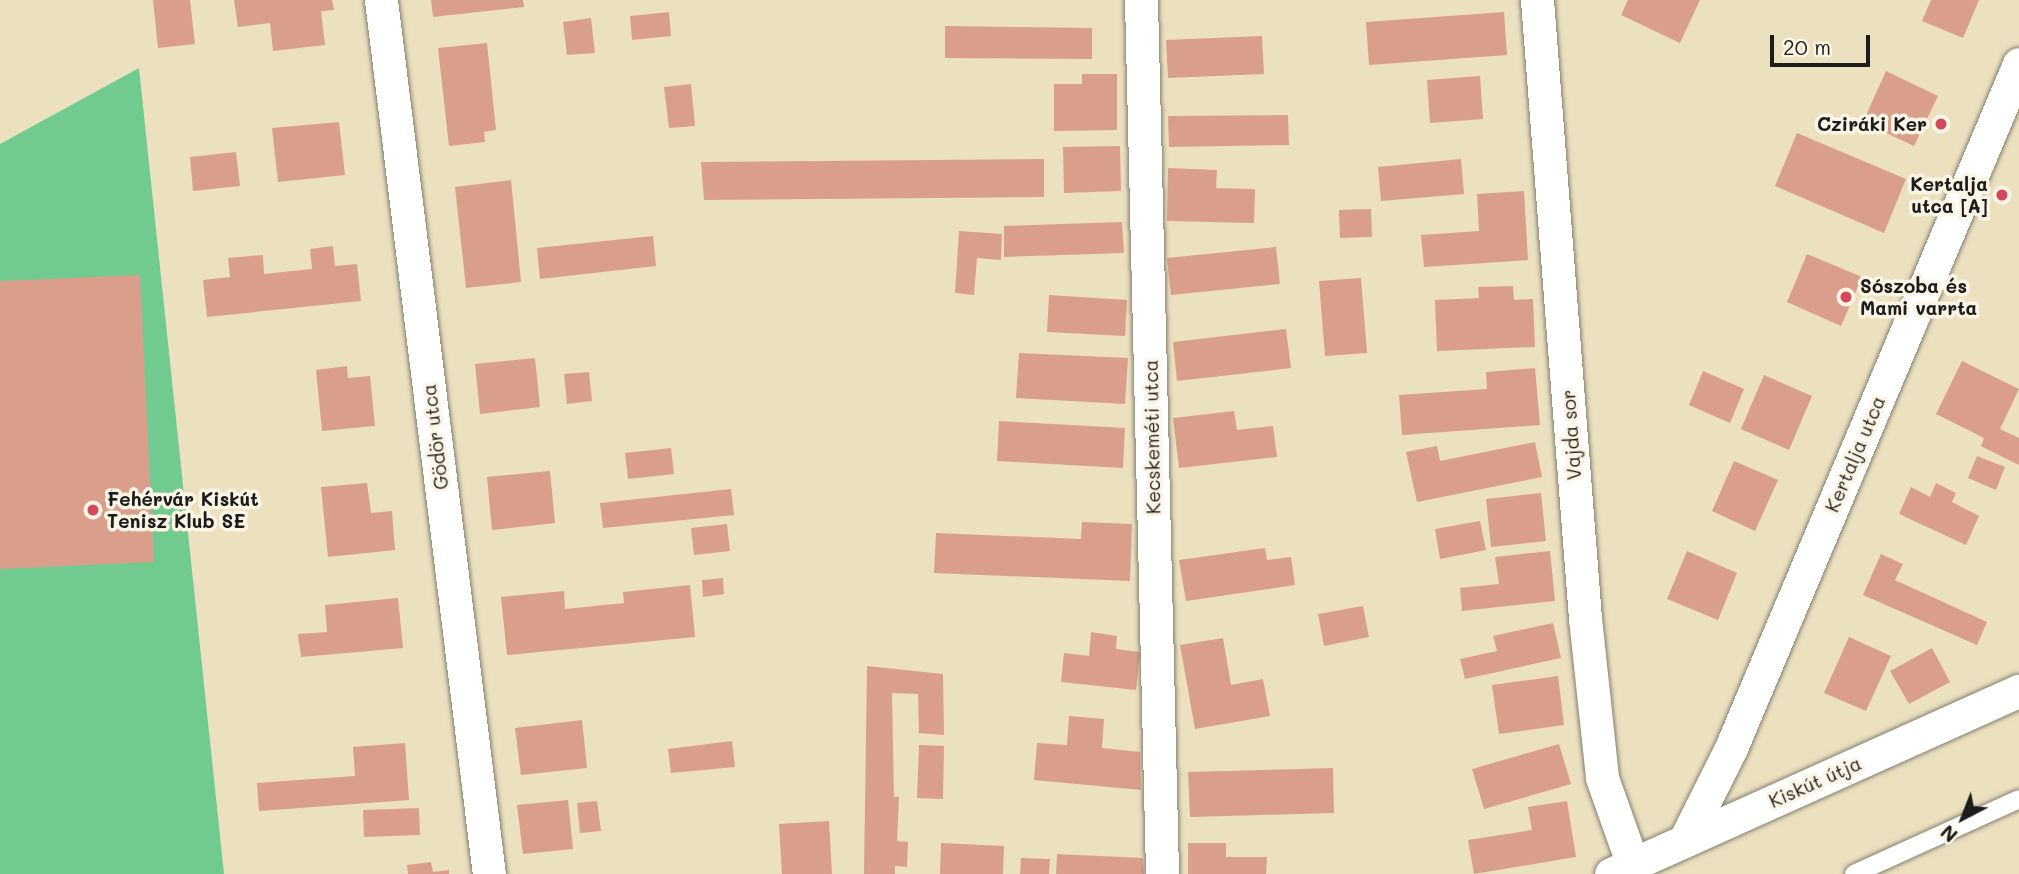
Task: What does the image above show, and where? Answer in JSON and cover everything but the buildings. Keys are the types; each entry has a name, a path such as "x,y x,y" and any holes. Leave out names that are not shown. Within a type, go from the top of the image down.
{"street":[{"name":"Gödör utca","path":"381,0 489,874"},
{"name":"Kecskeméti utca","path":"1141,0 1162,874"},
{"name":"Vajda sor","path":"1537,0 1585,618 1602,778 1622,870"},
{"name":"Kertalja utca","path":"1685,841 1731,748 2019,64"},
{"name":"Kiskút útja","path":"1622,870 2019,691"}],"lane":[{"path":"1854,874 2019,799"}],"green space":[{"name":"Fehérvár Kiskút Tenisz Klub SE","path":"139,68 224,874 0,874 0,144"}],"place":[{"name":"Cziráki Ker","path":"1941,124"},
{"name":"Kertalja utca [A]","path":"2002,195"},
{"name":"Sószoba és Mami varrta","path":"1846,297"},
{"name":"Fehérvár Kiskút Tenisz Klub SE","path":"93,510"}]}
